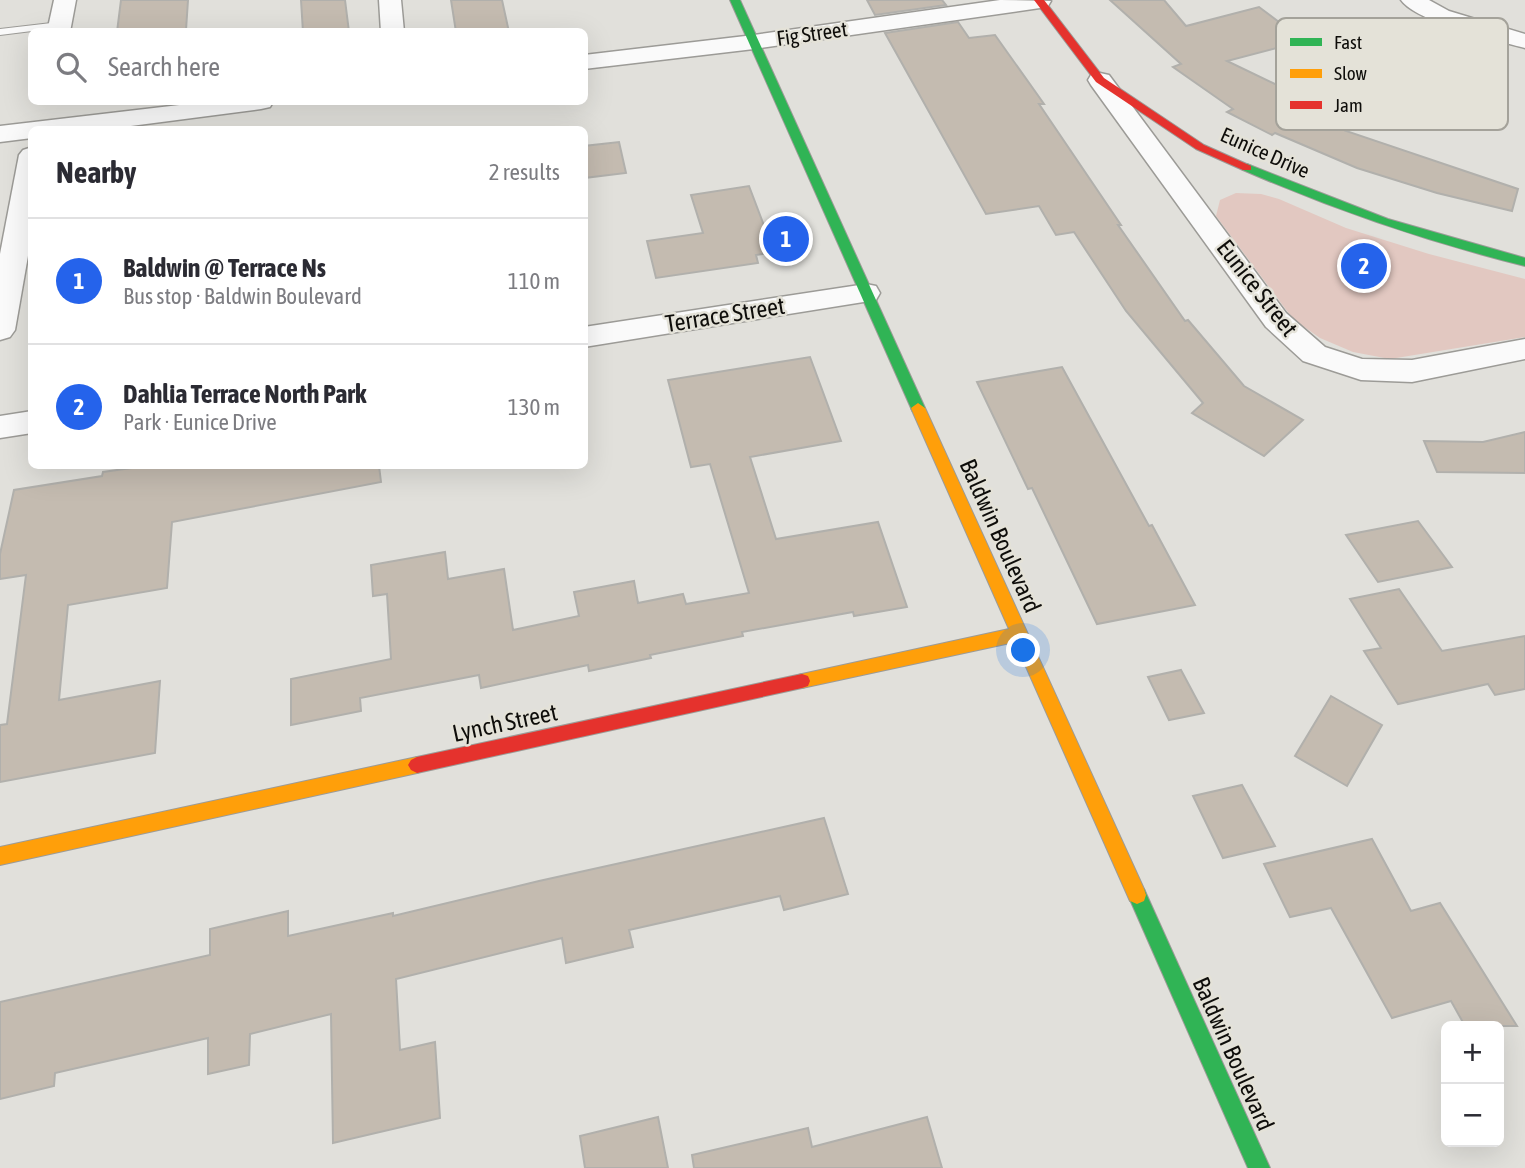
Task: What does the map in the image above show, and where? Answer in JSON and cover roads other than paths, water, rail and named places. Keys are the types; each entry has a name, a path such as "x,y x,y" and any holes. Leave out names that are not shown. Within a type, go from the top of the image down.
{"street":[{"path":"59,28 65,0"},
{"path":"390,0 393,28"},
{"name":"Baldwin Boulevard","path":"735,0 1259,1168"},
{"path":"1412,0 1448,18"},
{"name":"Fig Street","path":"588,62 754,42 1039,1"},
{"name":"Eunice Drive","path":"1039,1 1100,80 1200,147 1311,196 1459,247 1525,262"},
{"path":"1508,36 1525,41"},
{"name":"Eunice Street","path":"1100,80 1276,320 1314,354 1361,369 1412,371 1525,349"},
{"path":"36,126 41,105"},
{"path":"67,126 237,105"},
{"path":"0,134 28,131"},
{"path":"0,330 22,264 28,199"},
{"name":"Terrace Street","path":"588,336 866,293"},
{"path":"0,427 28,423"},
{"name":"Lynch Street","path":"0,856 1019,634"}],"lane":[{"path":"0,32 28,31"}],"place":[{"name":"Baldwin @ Terrace Ns","path":"786,239"},
{"name":"Dahlia Terrace North Park","path":"1364,266"}]}
